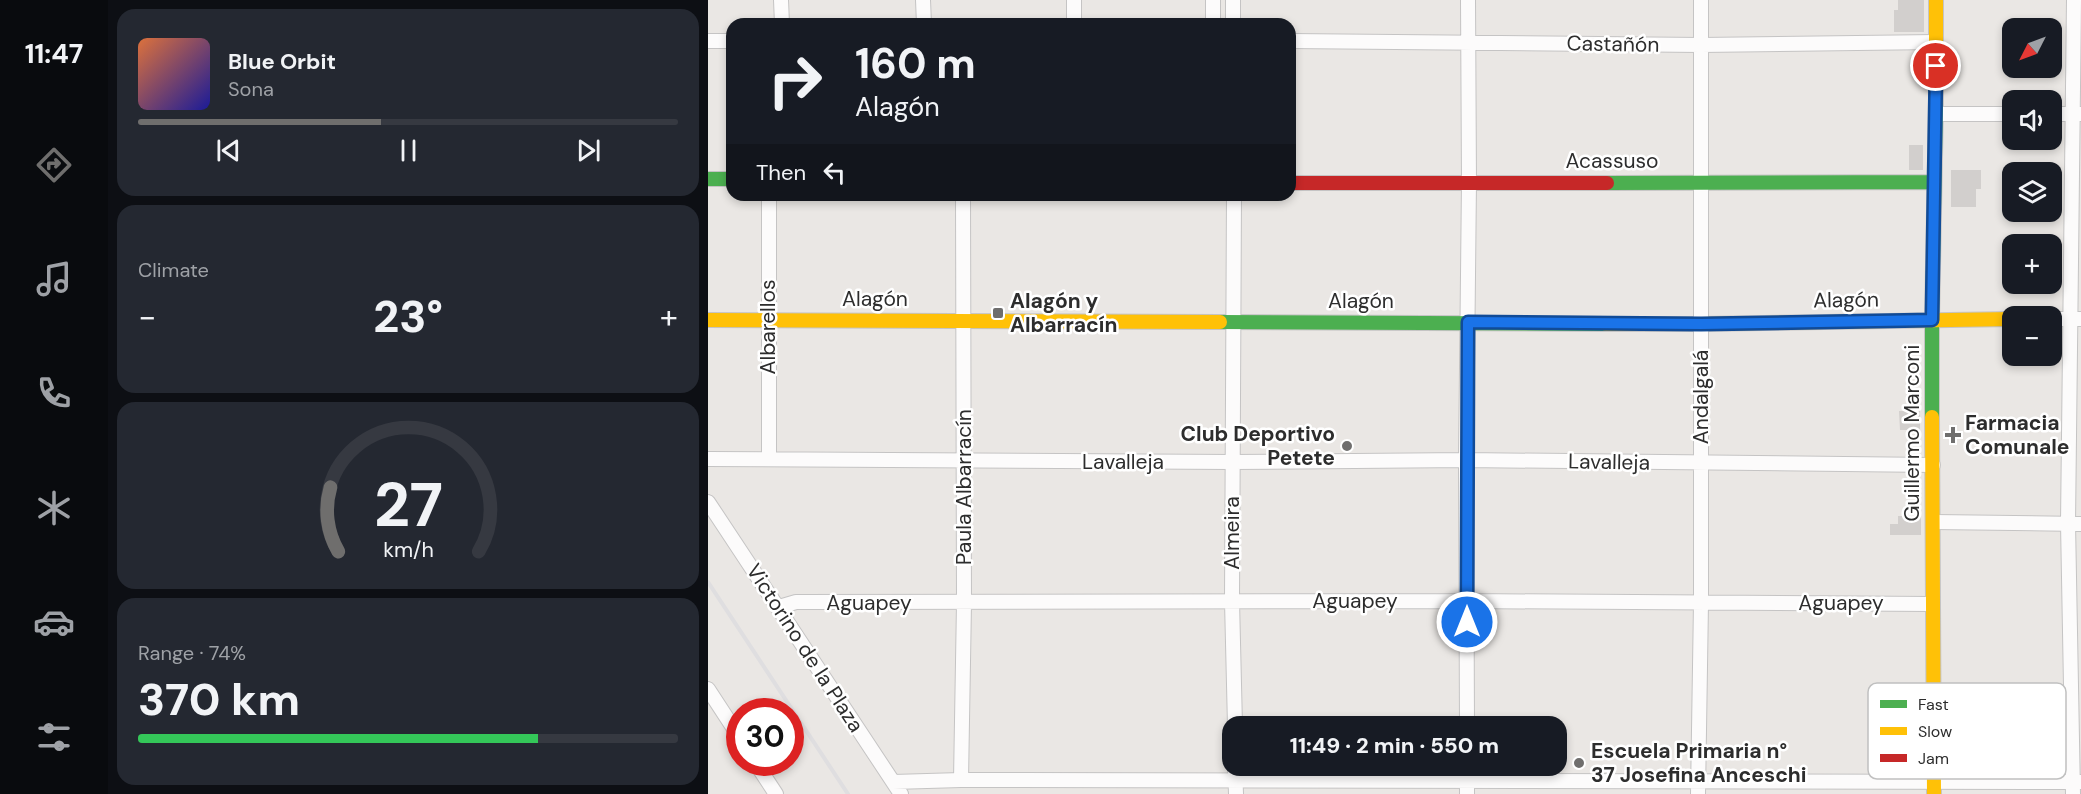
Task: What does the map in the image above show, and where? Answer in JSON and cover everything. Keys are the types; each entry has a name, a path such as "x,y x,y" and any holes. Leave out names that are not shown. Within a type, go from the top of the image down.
{"street":[{"path":"781,0 782,18"},
{"path":"923,0 924,18"},
{"path":"1074,0 1074,18"},
{"path":"1213,0 1213,18"},
{"path":"1233,0 1233,18"},
{"path":"1467,716 1468,0"},
{"name":"Andalgalá","path":"1698,787 1701,603 1701,0"},
{"name":"Guillermo Marconi","path":"1933,683 1932,320 1936,0"},
{"path":"1529,776 1698,787 2075,786 2077,114 2074,0"},
{"path":"708,41 726,41"},
{"name":"Castañón","path":"1296,41 1701,45 1936,42"},
{"path":"1936,114 2002,114"},
{"path":"708,179 726,179"},
{"name":"Acassuso","path":"1296,183 1934,182"},
{"name":"Albarellos","path":"769,201 770,459"},
{"name":"Paula Albarracín","path":"961,780 964,603 963,201"},
{"name":"Almeira","path":"1234,201 1232,601 1235,716"},
{"name":"Alagón","path":"708,320 1701,324 2002,319"},
{"name":"Lavalleja","path":"708,459 1232,462 1466,460 1933,465"},
{"name":"Victorino de la Plaza","path":"708,502 901,794"},
{"path":"1934,522 2074,523"},
{"name":"Aguapey","path":"779,607 796,602 1467,601 1932,604"},
{"path":"708,689 726,717"},
{"path":"764,776 774,793"},
{"path":"893,782 961,780 1236,787 1405,776"},
{"path":"1467,776 1467,794"}],"building":[{"path":"1898,0 1924,0 1924,32 1894,32 1894,10 1898,10"},
{"path":"1909,145 1923,145 1923,170 1909,170"},
{"path":"1951,170 1981,170 1981,189 1976,189 1976,207 1951,207"},
{"path":"1899,411 1920,411 1920,430 1900,430"},
{"path":"1898,516 1921,516 1921,535 1890,535 1890,524 1898,524"}],"railway":[{"path":"708,582 848,794"}],"traffic: fast":[{"path":"1932,417 1936,102"},
{"path":"708,179 726,179"},
{"path":"1607,183 1934,182"},
{"path":"1220,322 1606,324"}],"traffic: slow":[{"path":"1936,0 1936,102"},
{"path":"1606,324 2002,319"},
{"path":"708,320 1220,322"},
{"path":"1932,417 1933,683"},
{"path":"1934,779 1934,794"}],"traffic: jam":[{"path":"1296,183 1607,183"}],"place":[{"name":"Alagón y Albarracín","path":"998,313"},
{"name":"Farmacia Comunale","path":"1953,435"},
{"name":"Club Deportivo Petete","path":"1347,446"},
{"name":"Escuela Primaria n° 37 Josefina Anceschi","path":"1579,763"}],"route":[{"path":"1467,622 1468,322 1701,324 1932,320 1936,66"}]}
